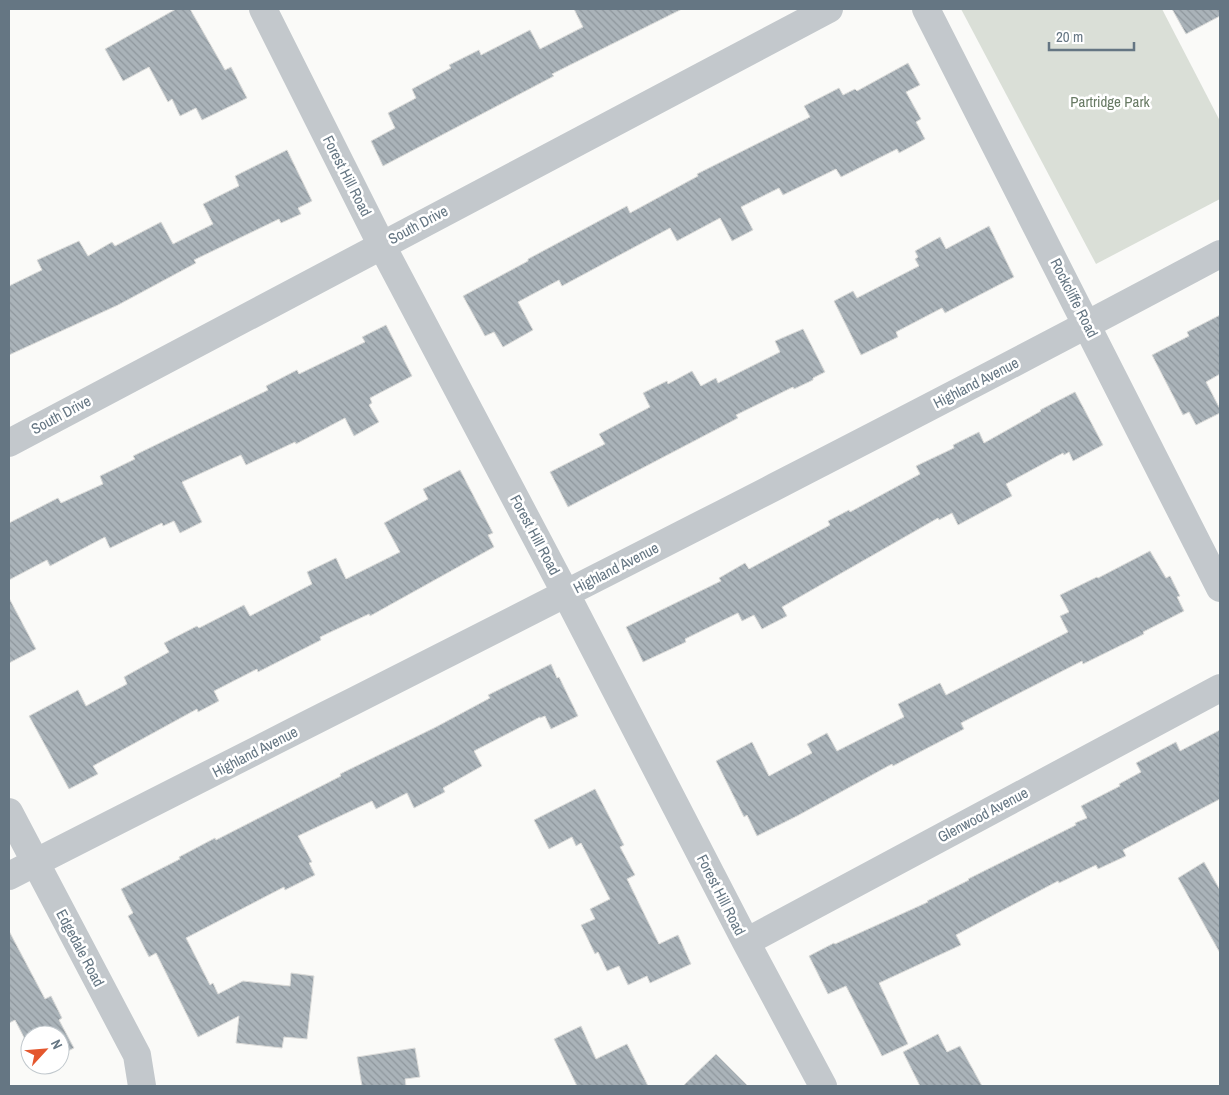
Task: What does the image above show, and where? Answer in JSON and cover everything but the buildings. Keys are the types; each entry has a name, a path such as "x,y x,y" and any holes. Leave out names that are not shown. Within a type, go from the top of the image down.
{"street":[{"name":"Forest Hill Road","path":"264,9 381,244 823,1086"},
{"name":"South Drive","path":"9,443 381,244 829,9"},
{"name":"Rockcliffe Road","path":"926,9 1220,588"},
{"name":"Highland Avenue","path":"9,876 566,594 1088,325 1220,254"},
{"name":"Glenwood Avenue","path":"746,942 1220,688"},
{"name":"Edgedale Road","path":"9,812 137,1054 142,1086"}],"green space":[{"name":"Partridge Park","path":"961,9 1162,9 1220,121 1220,199 1096,264"}]}
